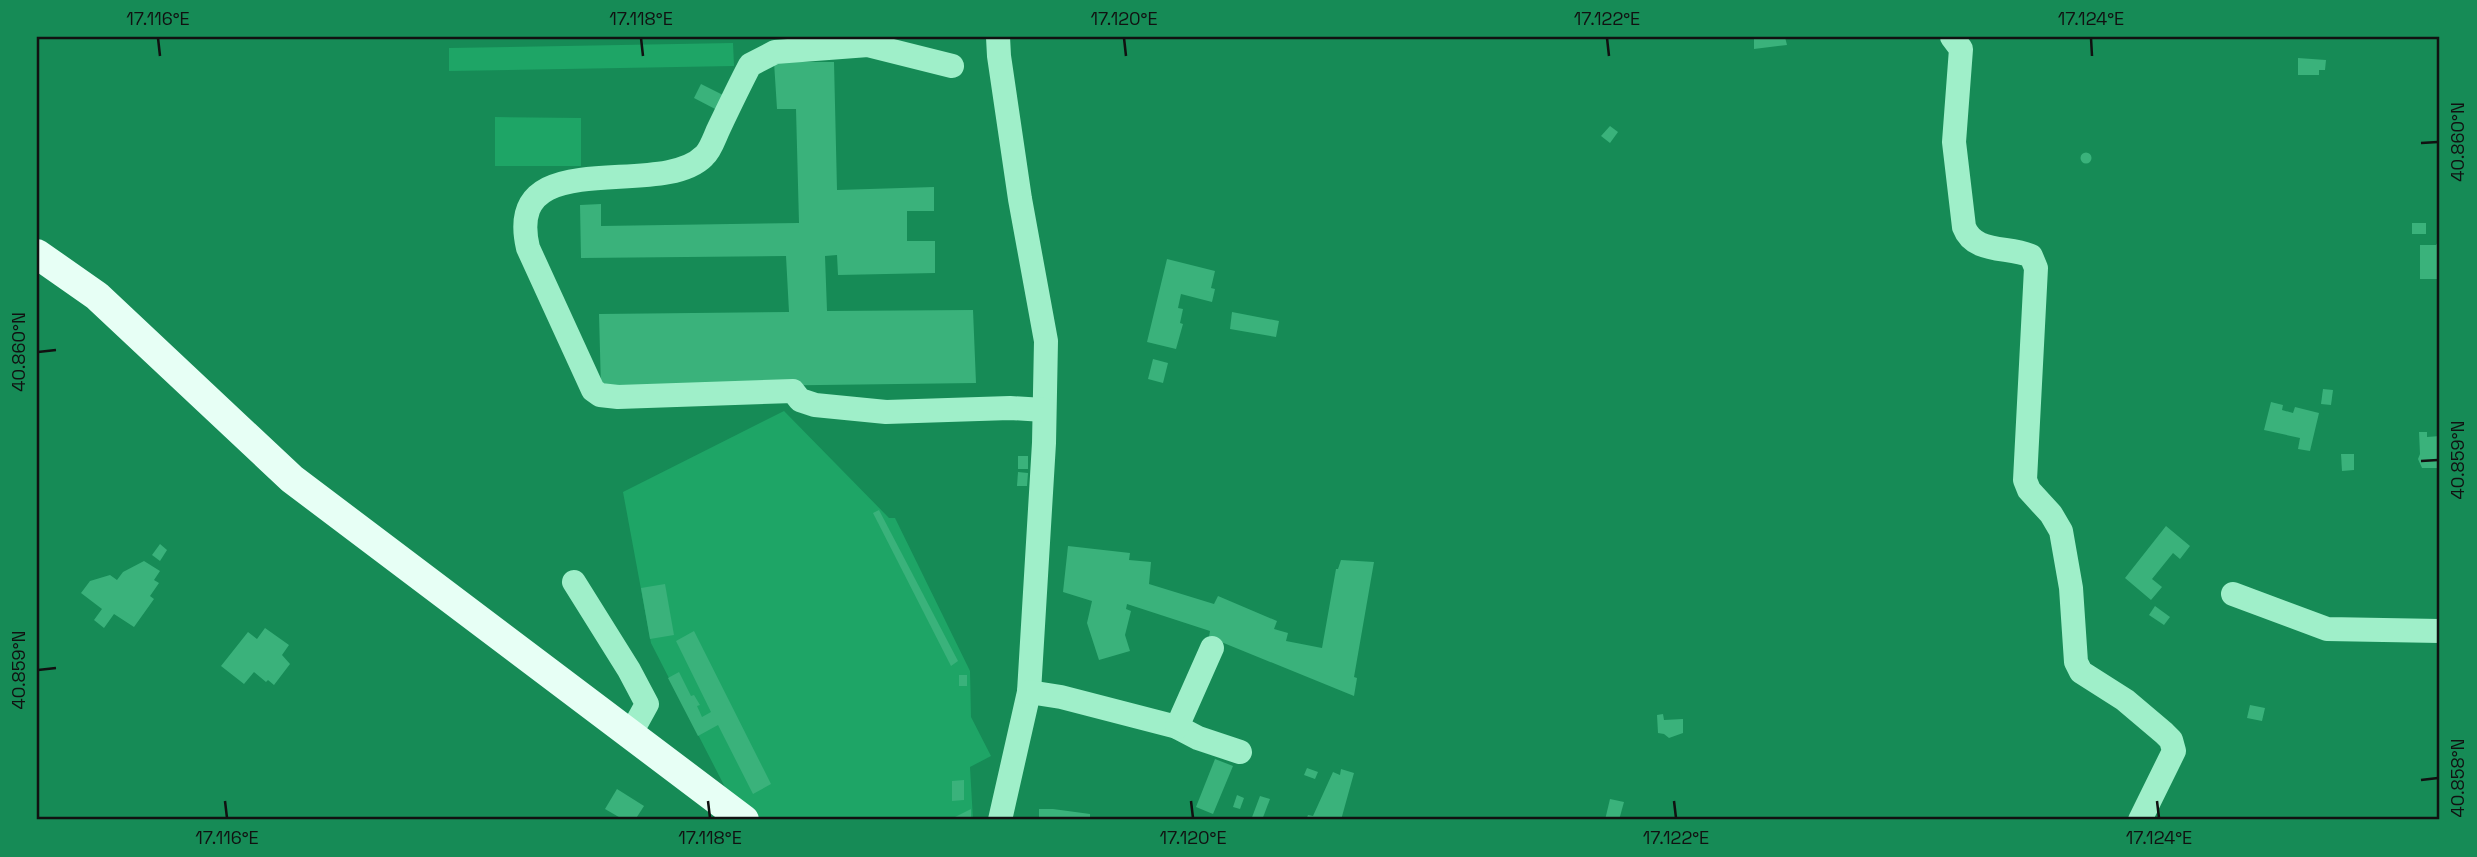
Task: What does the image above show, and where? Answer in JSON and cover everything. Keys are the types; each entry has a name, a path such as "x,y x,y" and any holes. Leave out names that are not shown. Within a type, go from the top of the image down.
{"main road":[{"path":"37,254 97,296 292,479 744,820"}],"street":[{"path":"1952,37 1961,49 1954,142 1964,228 1968,237 1978,245 2021,251 2031,256 2036,268 2025,480 2029,490 2051,513 2061,531 2071,588 2076,662 2081,671 2125,700 2164,733 2171,740 2174,751 2140,820"},
{"path":"952,66 867,45 775,52 751,65 704,156 683,168 653,174 564,183 540,191 529,208 523,228 528,247 593,390 600,394 618,397 793,391 800,400 815,405 886,412 1010,408 1044,410"},
{"path":"999,46 1020,199 1046,341 1029,692 1000,820"},
{"path":"574,582 647,704 631,733"},
{"path":"2233,594 2327,629 2440,631"},
{"path":"1177,727 1212,648"},
{"path":"1029,692 1177,727 1198,738 1240,752"}],"green space":[{"path":"733,43 734,66 449,71 449,48"},
{"path":"495,117 581,118 581,166 495,166"},
{"path":"784,411 889,518 895,518 970,671 971,717 991,756 970,767 973,820 762,820 728,793 651,643 623,492"}],"building":[{"path":"1754,37 1785,37 1787,45 1754,49"},
{"path":"2298,58 2326,60 2325,70 2319,70 2319,75 2298,75"},
{"path":"774,62 834,62 837,190 934,187 934,211 907,211 907,241 935,241 935,273 838,275 837,255 825,256 827,311 973,310 976,383 601,388 599,314 789,312 786,256 581,258 580,205 601,204 601,226 799,223 796,109 777,109"},
{"path":"701,84 725,96 717,110 694,98"},
{"path":"1610,126 1618,132 1610,143 1601,136"},
{"path":"2086,153 2090,154 2090,162 2086,163 2082,162 2081,158 2082,154"},
{"path":"2412,223 2426,223 2426,234 2412,234"},
{"path":"2440,239 2438,279 2420,279 2420,245 2436,245"},
{"path":"1167,259 1215,271 1211,288 1215,289 1212,302 1181,294 1178,308 1183,309 1180,323 1183,324 1176,349 1147,342"},
{"path":"1232,312 1279,321 1276,337 1230,329"},
{"path":"1153,359 1168,363 1163,383 1148,379"},
{"path":"2323,389 2333,390 2331,405 2321,404"},
{"path":"2271,402 2283,405 2282,410 2293,413 2295,407 2319,413 2310,451 2298,449 2300,438 2264,430"},
{"path":"2419,432 2427,432 2427,437 2440,436 2440,468 2422,468 2418,459"},
{"path":"2341,454 2354,454 2354,470 2342,471"},
{"path":"1018,456 1028,456 1028,469 1018,469"},
{"path":"1018,472 1028,473 1027,486 1017,486"},
{"path":"879,510 958,661 951,666 873,513"},
{"path":"2166,526 2190,546 2180,559 2173,553 2152,579 2162,587 2151,600 2125,578"},
{"path":"160,544 167,550 160,561 152,555"},
{"path":"1068,546 1130,553 1129,560 1151,562 1149,584 1214,604 1218,596 1277,621 1274,629 1288,633 1286,641 1322,648 1336,569 1341,560 1374,562 1354,677 1357,678 1354,696 1209,637 1210,631 1127,604 1126,609 1131,611 1125,635 1130,651 1099,660 1087,623 1092,601 1063,592"},
{"path":"144,561 160,571 154,580 159,583 150,596 154,599 134,627 114,614 104,628 94,620 102,609 81,593 90,581 110,575 117,580 123,572"},
{"path":"665,584 674,635 650,639 641,588"},
{"path":"2155,606 2170,617 2164,625 2149,615"},
{"path":"265,628 289,645 282,655 290,664 274,685 254,672 244,684 221,666 248,632 257,639"},
{"path":"694,631 771,784 753,794 718,725 698,736 668,678 679,672 691,696 694,695 700,705 697,706 702,717 711,712 676,641"},
{"path":"959,675 967,675 967,686 959,686"},
{"path":"2250,705 2265,708 2262,721 2247,718"},
{"path":"1663,714 1664,720 1683,719 1683,733 1669,738 1658,733 1657,715"},
{"path":"1215,759 1233,766 1213,814 1196,807"},
{"path":"1307,768 1318,772 1315,779 1304,775"},
{"path":"1341,769 1354,773 1341,820 1306,820 1308,815 1313,816 1333,772 1340,775"},
{"path":"964,780 964,800 952,801 952,781"},
{"path":"617,789 644,806 635,820 624,820 605,809"},
{"path":"1237,795 1244,798 1240,809 1233,807"},
{"path":"1260,796 1270,799 1262,820 1251,820"},
{"path":"1610,799 1624,802 1619,820 1605,820"},
{"path":"971,809 971,820 949,820"},
{"path":"1039,809 1090,814 1090,820 1039,820"}]}
